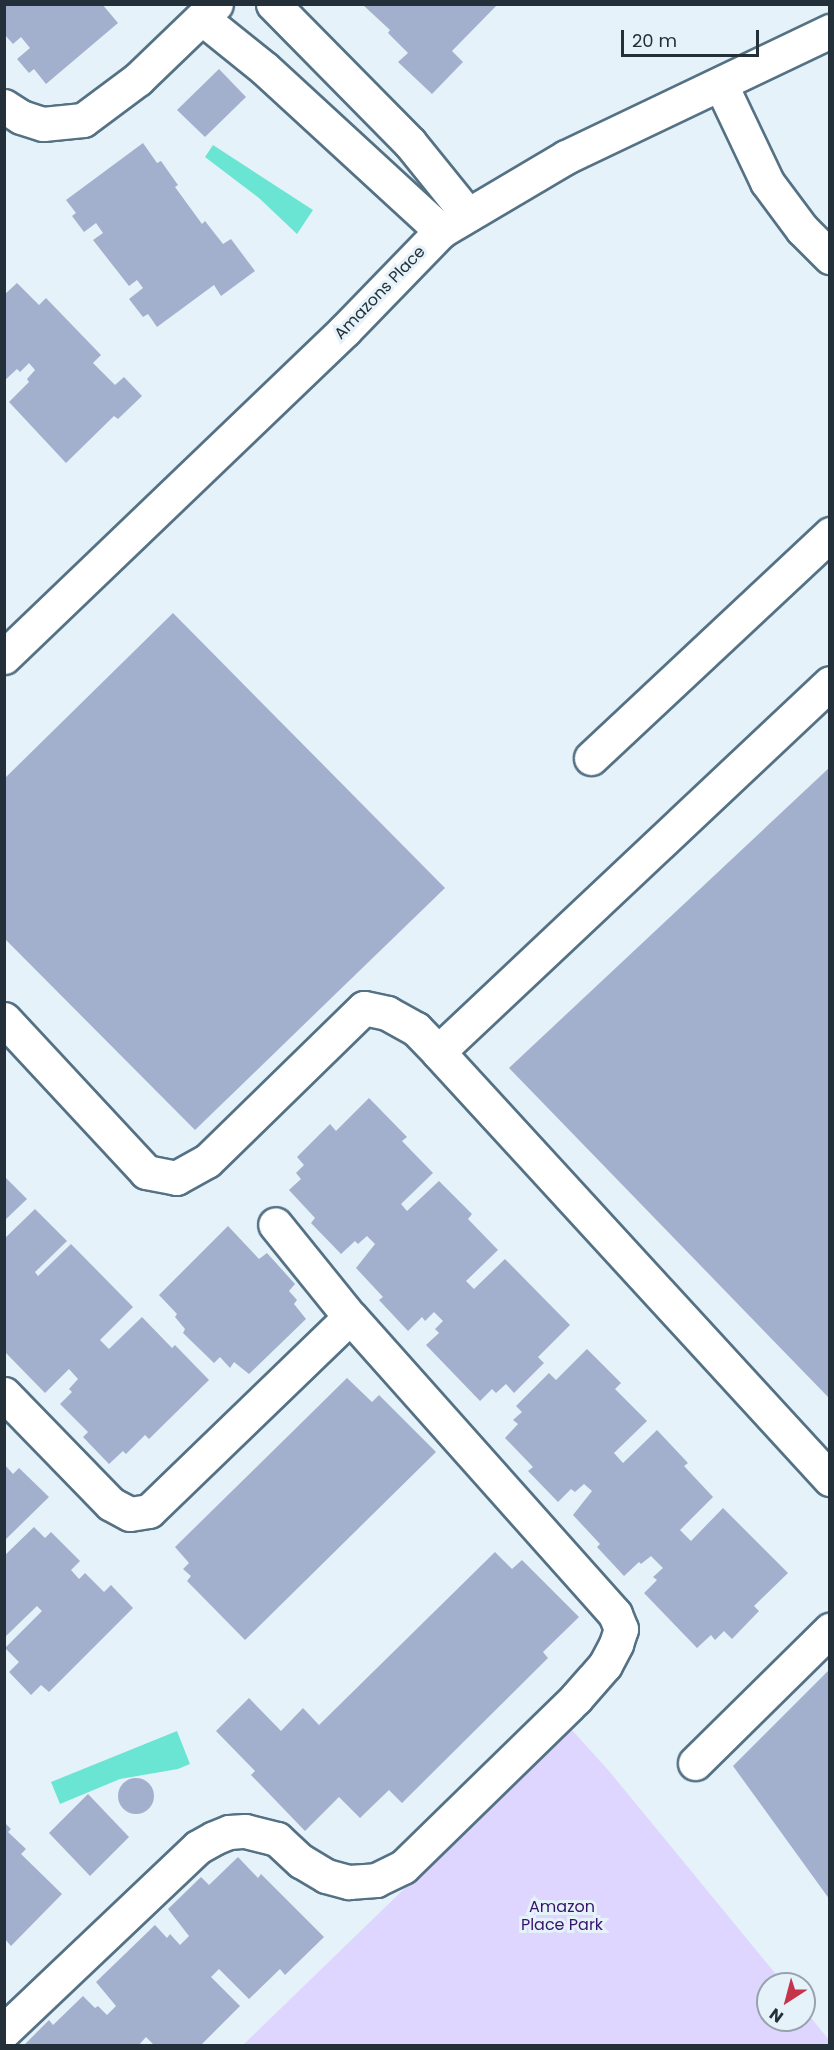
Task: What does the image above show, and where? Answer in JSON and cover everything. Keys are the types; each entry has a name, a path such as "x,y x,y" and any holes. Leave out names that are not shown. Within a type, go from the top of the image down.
{"street":[{"path":"273,4 410,143 455,223"},
{"path":"4,106 21,117 43,124 83,120 138,79 209,12 290,92 455,223"},
{"name":"Amazons Place","path":"4,657 455,223 566,157 830,32"},
{"path":"290,92 293,82 308,66 327,58"},
{"path":"721,85 767,182 802,229 830,257"},
{"path":"591,758 830,534"},
{"path":"438,1052 830,682"},
{"path":"4,1019 146,1172 176,1178 207,1161 364,1008 387,1013 416,1029 830,1479"},
{"path":"4,2031 189,1855 214,1838 229,1832 245,1831 268,1836 277,1839 301,1861 326,1876 349,1882 376,1880 403,1867 576,1698 605,1665 616,1644 621,1629 615,1614 350,1317 275,1224"},
{"path":"4,1394 111,1504 130,1514 149,1511 350,1317"},
{"path":"696,1763 830,1630"}],"green space":[{"name":"Amazon Place Park","path":"570,1728 609,1771 774,1972 756,1972 756,2032 816,2032 816,2024 829,2040 829,2045 243,2045"}],"shaded area":[{"path":"213,145 313,210 297,234 259,198 205,157"},
{"path":"177,1731 190,1764 178,1769 120,1779 60,1804 51,1782"}],"building":[{"path":"4,4 102,4 118,23 46,84 34,69 29,73 17,59 30,48 21,37 13,44 4,34"},
{"path":"362,4 498,4 452,51 463,62 432,94 398,62 408,53 388,33 390,30"},
{"path":"219,69 246,97 205,137 177,110"},
{"path":"143,143 157,163 161,161 178,185 175,187 202,224 205,221 223,244 231,239 255,271 221,296 214,285 157,327 148,314 143,317 129,299 143,288 137,280 129,286 93,240 103,233 96,223 84,232 72,216 76,213 66,200"},
{"path":"17,283 39,305 46,298 101,355 93,363 115,385 124,377 142,396 118,419 114,416 66,463 9,402 29,382 27,379 35,370 29,363 20,372 17,369 4,381 4,295"},
{"path":"173,613 445,888 195,1130 4,938 4,779"},
{"path":"830,767 830,1399 509,1068"},
{"path":"369,1098 407,1137 402,1141 433,1173 401,1204 407,1211 439,1181 472,1214 468,1219 498,1250 466,1281 474,1289 505,1259 570,1325 538,1357 544,1363 514,1393 506,1384 496,1393 492,1389 480,1401 426,1345 439,1333 435,1329 443,1321 434,1312 425,1321 422,1317 408,1331 379,1300 383,1297 356,1268 375,1244 367,1236 358,1244 355,1241 341,1254 311,1223 315,1218 289,1190 301,1179 296,1173 304,1165 297,1157 330,1124 336,1131"},
{"path":"4,1176 27,1199 4,1221"},
{"path":"35,1209 67,1241 35,1272 38,1276 71,1244 133,1307 100,1340 109,1349 142,1317 172,1348 175,1345 209,1380 149,1439 145,1435 126,1454 123,1451 109,1464 83,1437 88,1432 60,1404 72,1392 69,1389 78,1379 69,1369 45,1393 4,1351 4,1239"},
{"path":"228,1226 259,1259 267,1253 295,1284 289,1291 297,1300 294,1304 306,1319 249,1374 234,1362 230,1368 220,1357 214,1363 183,1333 185,1329 175,1317 177,1314 159,1295"},
{"path":"587,1349 621,1383 615,1389 647,1421 614,1453 623,1463 657,1430 688,1463 684,1466 713,1497 680,1530 691,1541 723,1508 788,1573 754,1606 759,1611 732,1639 724,1631 715,1640 711,1635 697,1648 644,1593 657,1580 653,1577 663,1568 651,1556 641,1564 639,1562 624,1576 597,1547 600,1544 573,1515 592,1491 584,1484 575,1492 571,1489 558,1502 528,1471 533,1467 505,1438 518,1424 513,1420 522,1412 516,1406 549,1373 556,1380"},
{"path":"347,1378 372,1402 379,1395 436,1452 245,1640 187,1581 191,1576 183,1569 189,1563 175,1547"},
{"path":"4,1464 13,1474 19,1468 49,1497 4,1541"},
{"path":"34,1527 45,1538 51,1532 80,1561 71,1570 79,1579 85,1573 104,1592 111,1585 133,1608 49,1692 41,1685 31,1695 9,1672 19,1662 5,1648 42,1611 37,1606 4,1638 4,1556"},
{"path":"495,1552 512,1569 522,1560 579,1617 543,1652 548,1658 402,1803 389,1790 360,1818 339,1797 305,1831 251,1775 255,1771 216,1731 249,1698 281,1731 303,1708 319,1725"},
{"path":"830,1669 830,1900 733,1766"},
{"path":"136,1778 149,1783 154,1796 149,1809 136,1814 123,1809 118,1796 123,1783"},
{"path":"88,1794 129,1837 90,1876 49,1833"},
{"path":"4,1822 11,1829 8,1832 26,1849 21,1854 62,1894 11,1946 4,1938"},
{"path":"238,1857 258,1878 261,1874 324,1937 285,1975 280,1969 249,1999 219,1969 211,1977 240,2006 200,2046 155,2046 146,2037 138,2046 23,2046 49,2020 53,2025 83,1996 95,2008 98,2006 107,2015 116,2006 96,1982 155,1925 167,1938 170,1934 180,1945 189,1936 168,1909 201,1877 209,1885"}]}
